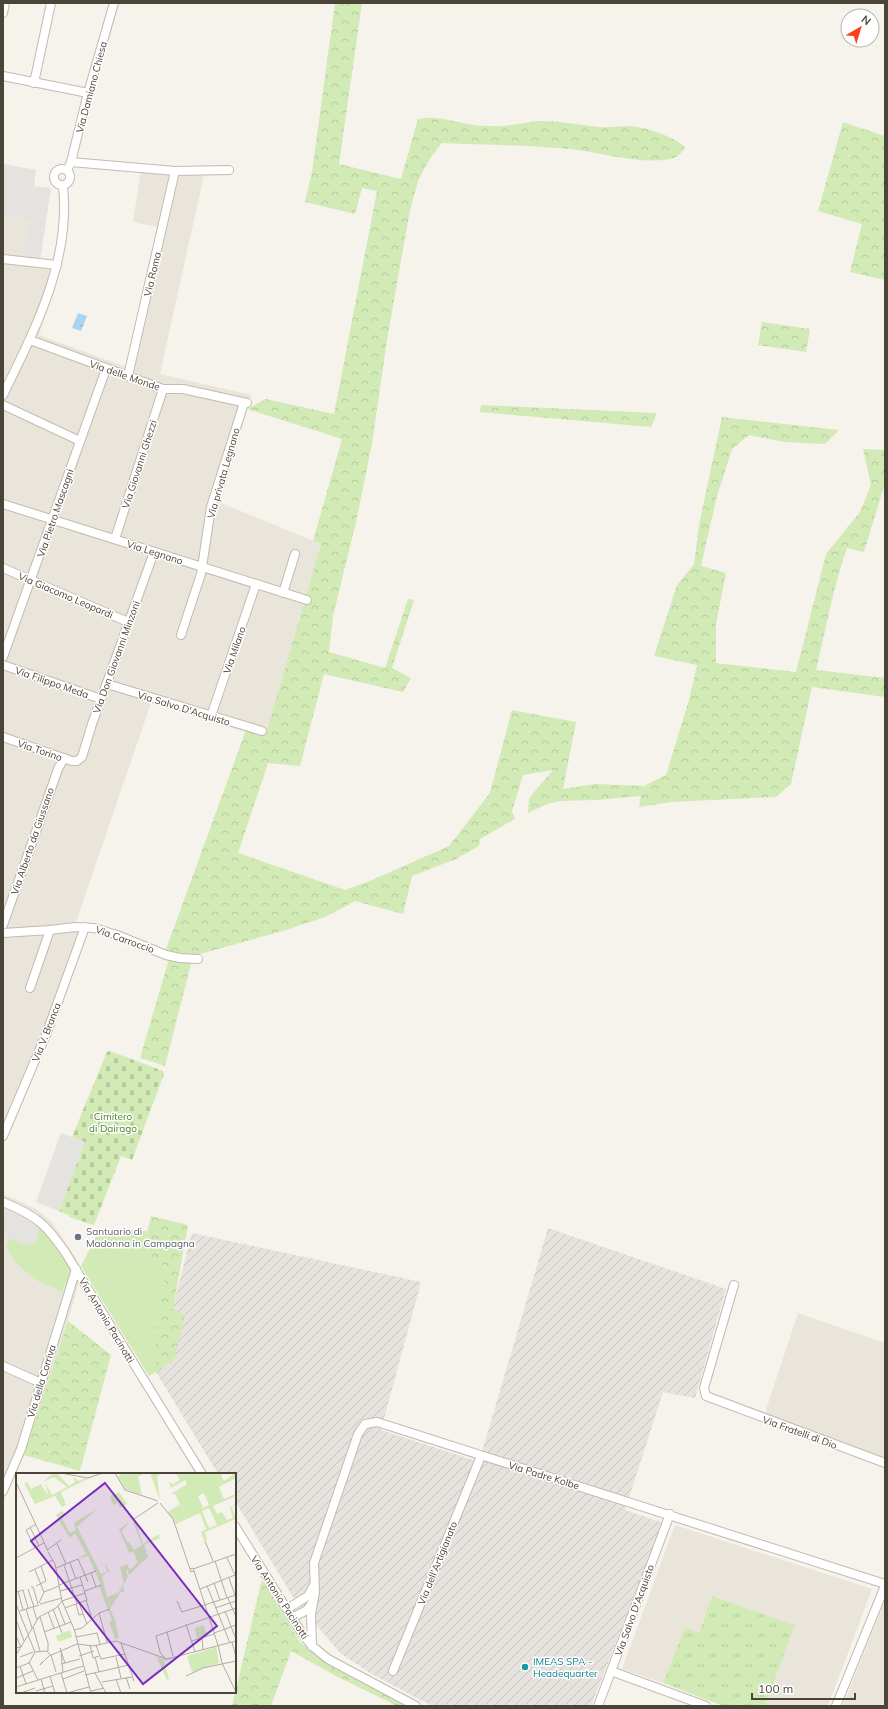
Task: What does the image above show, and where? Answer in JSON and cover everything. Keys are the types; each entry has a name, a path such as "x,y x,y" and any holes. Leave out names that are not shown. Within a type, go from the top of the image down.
{"street":[{"path":"3,13 5,3"},
{"path":"34,83 51,3"},
{"name":"Via Damiano Chiesa","path":"67,170 71,162 88,93 114,3"},
{"path":"3,76 88,93"},
{"path":"71,162 176,171 229,170"},
{"path":"3,395 43,310 57,265 63,230 63,186 70,180 70,175 67,170 62,169 58,170 54,176 56,183 63,186"},
{"name":"Via Roma","path":"128,376 176,171"},
{"path":"3,259 57,265"},
{"name":"Via delle Monde","path":"30,340 163,389 183,390 245,403"},
{"name":"Via Pietro Mascagni","path":"3,657 32,580 106,369"},
{"name":"Via Giovanni Ghezzi","path":"115,539 163,389"},
{"name":"Via privata Legnano","path":"181,634 201,574 211,507 245,403"},
{"path":"3,405 80,441"},
{"name":"Via Legnano","path":"3,504 307,600"},
{"name":"Via Don Giovanni Minzoni","path":"78,761 82,757 128,622 154,552"},
{"path":"283,593 295,554"},
{"name":"Via Giacomo Leopardi","path":"3,568 128,622"},
{"name":"Via Milano","path":"211,716 256,584"},
{"name":"Via Filippo Meda","path":"3,665 101,699"},
{"name":"Via Salvo D'Acquisto","path":"107,684 262,731"},
{"name":"Via Torino","path":"3,737 64,758 78,761"},
{"name":"Via Alberto da Giussano","path":"3,925 58,769 64,758"},
{"name":"Via Carroccio","path":"3,933 86,926 117,934 166,955 180,958 198,959"},
{"name":"Via V. Branca","path":"3,1136 47,1032 86,926"},
{"path":"30,988 50,930"},
{"name":"Via Antonio Pacinotti","path":"3,1202 26,1212 50,1230 76,1269 201,1473"},
{"name":"Via della Corriva","path":"3,1491 6,1480 21,1449 76,1269"},
{"name":"Via Fratelli di Dio","path":"734,1285 704,1388 706,1396 885,1463"},
{"path":"3,1366 41,1383"},
{"name":"Via Padre Kolbe","path":"312,1646 311,1614 315,1592 313,1585 314,1563 358,1434 365,1424 377,1422 481,1456 670,1514 885,1585"},
{"name":"Via dell'Artigianato","path":"393,1671 481,1456"},
{"name":"Via Salvo D'Acquisto","path":"598,1706 670,1514"},
{"name":"Via Antonio Pacinotti","path":"236,1528 292,1618 312,1646 328,1659 416,1706"},
{"path":"287,1609 308,1596 313,1585"},
{"path":"836,1706 885,1585"},
{"path":"292,1618 307,1610 313,1602"},
{"path":"611,1671 706,1706"}],"shaded area":[{"path":"4,164 36,170 34,186 51,188 40,261 23,259 30,221 3,216"},
{"path":"141,170 204,175 160,374 251,395 221,503 321,544 267,730 252,732 151,703 76,922 85,924 47,1028 3,1132 3,216 30,221 40,261 62,264 39,335 126,367 158,227 133,222"},
{"path":"61,1133 85,1142 59,1211 36,1202"},
{"path":"3,1194 36,1209 52,1222 77,1260 72,1270 79,1282 68,1321 24,1455 3,1502"},
{"path":"5,1206 33,1219 39,1230 36,1241 29,1245 23,1244 3,1234 3,1210"},
{"path":"548,1228 726,1289 695,1398 663,1392 625,1510 663,1523 591,1706 432,1706 372,1674 340,1653 293,1597 236,1503 236,1473 217,1473 156,1372 192,1233 421,1282 381,1430 479,1462"},
{"path":"798,1313 885,1343 885,1458 765,1413"},
{"path":"675,1525 872,1589 828,1706 765,1706 795,1625 712,1596 699,1633 685,1627 663,1683 622,1669"},
{"path":"885,1600 885,1706 843,1706"}],"green space":[{"path":"335,3 362,3 339,164 401,179 418,119 425,118 438,118 484,126 505,126 541,121 603,127 629,126 643,128 658,133 673,139 685,147 677,157 674,158 645,160 570,149 442,143 431,157 418,181 410,210 387,340 372,444 356,522 333,616 329,652 385,668 408,599 414,600 392,668 411,678 403,692 324,674 300,766 268,763 238,853 345,890 372,880 449,846 490,793 512,710 576,722 563,789 595,784 644,786 666,775 689,700 697,665 654,656 677,585 694,564 699,525 722,417 839,430 825,444 784,442 749,435 732,449 717,496 701,566 726,573 716,624 716,663 796,672 826,554 860,512 871,485 863,449 885,450 885,483 864,552 847,548 834,593 816,670 885,678 885,697 812,687 791,784 776,797 671,802 639,807 641,796 596,800 560,801 547,804 528,813 529,798 553,770 523,775 512,811 515,819 480,839 479,846 456,859 412,876 403,914 355,901 325,917 286,930 193,956 165,1066 140,1058 169,959 165,952 246,730 252,732 267,730 321,544 313,541 342,439 247,409 266,399 334,414 377,191 362,188 355,214 305,202 312,172"},
{"path":"843,122 885,136 885,280 850,272 862,224 818,211"},
{"path":"762,322 810,329 806,352 758,345"},
{"path":"481,405 657,413 651,427 480,412"},
{"name":"Cimitero di Dairago","path":"110,1051 163,1071 164,1074 132,1160 121,1156 94,1225 69,1217 69,1215 59,1211 85,1142 72,1137 107,1052"},
{"path":"151,1216 188,1225 173,1309 185,1315 174,1360 156,1372 156,1334 167,1267 141,1258"},
{"path":"33,1219 48,1234 72,1270 68,1285 65,1284 62,1292 34,1279 15,1262 6,1246 10,1238 23,1244"},
{"path":"100,1229 147,1231 142,1258 167,1267 156,1334 156,1372 149,1376 81,1266"},
{"path":"68,1321 111,1355 80,1471 24,1455"},
{"path":"262,1579 300,1642 334,1668 413,1706 397,1706 336,1676 291,1651 271,1706 232,1706"},
{"path":"712,1596 795,1625 765,1706 723,1706 663,1683 685,1627 699,1633"}],"water":[{"path":"78,313 87,316 81,331 72,328"}],"place":[{"name":"Santuario di Madonna in Campagna","path":"78,1237"},
{"name":"IMEAS SPA - Headequarter","path":"525,1667"}]}
